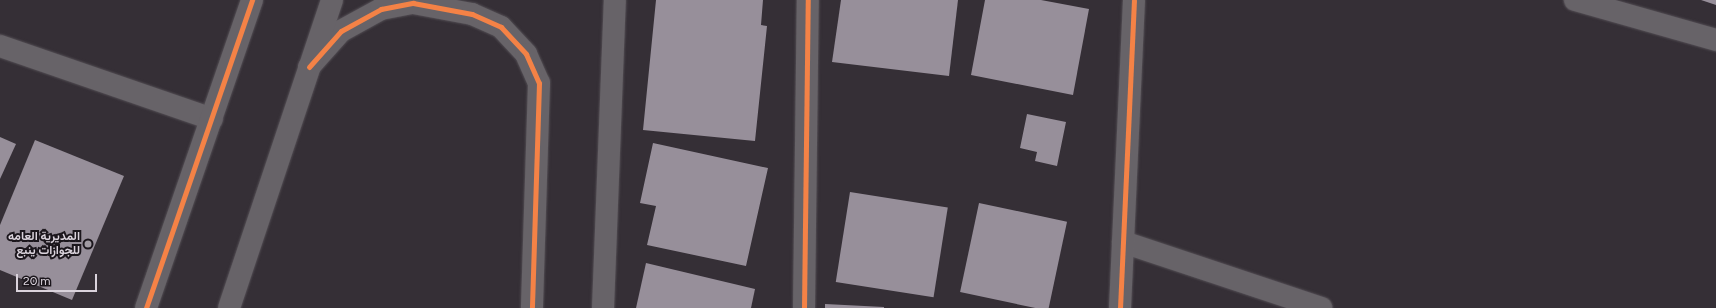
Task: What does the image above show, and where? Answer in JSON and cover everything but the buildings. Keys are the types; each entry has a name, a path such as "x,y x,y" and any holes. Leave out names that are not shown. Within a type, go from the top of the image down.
{"street":[{"path":"146,308 252,0"},
{"path":"229,308 332,0"},
{"path":"603,308 615,0"},
{"path":"804,308 808,0"},
{"path":"1120,308 1134,0"},
{"path":"1575,0 1716,40"},
{"path":"309,67 341,31 381,9 413,4 440,6 494,24 526,54 539,83 532,308"},
{"path":"0,46 212,119"},
{"path":"1123,242 1321,308"}],"cycle path":[{"path":"146,308 252,0"},
{"path":"804,308 808,0"},
{"path":"1120,308 1134,0"},
{"path":"309,67 341,31 381,9 413,3 472,14 501,27 526,54 539,83 532,308"}],"place":[{"name":"المديرية العامه للجوازات ينبع","path":"88,244"}]}
